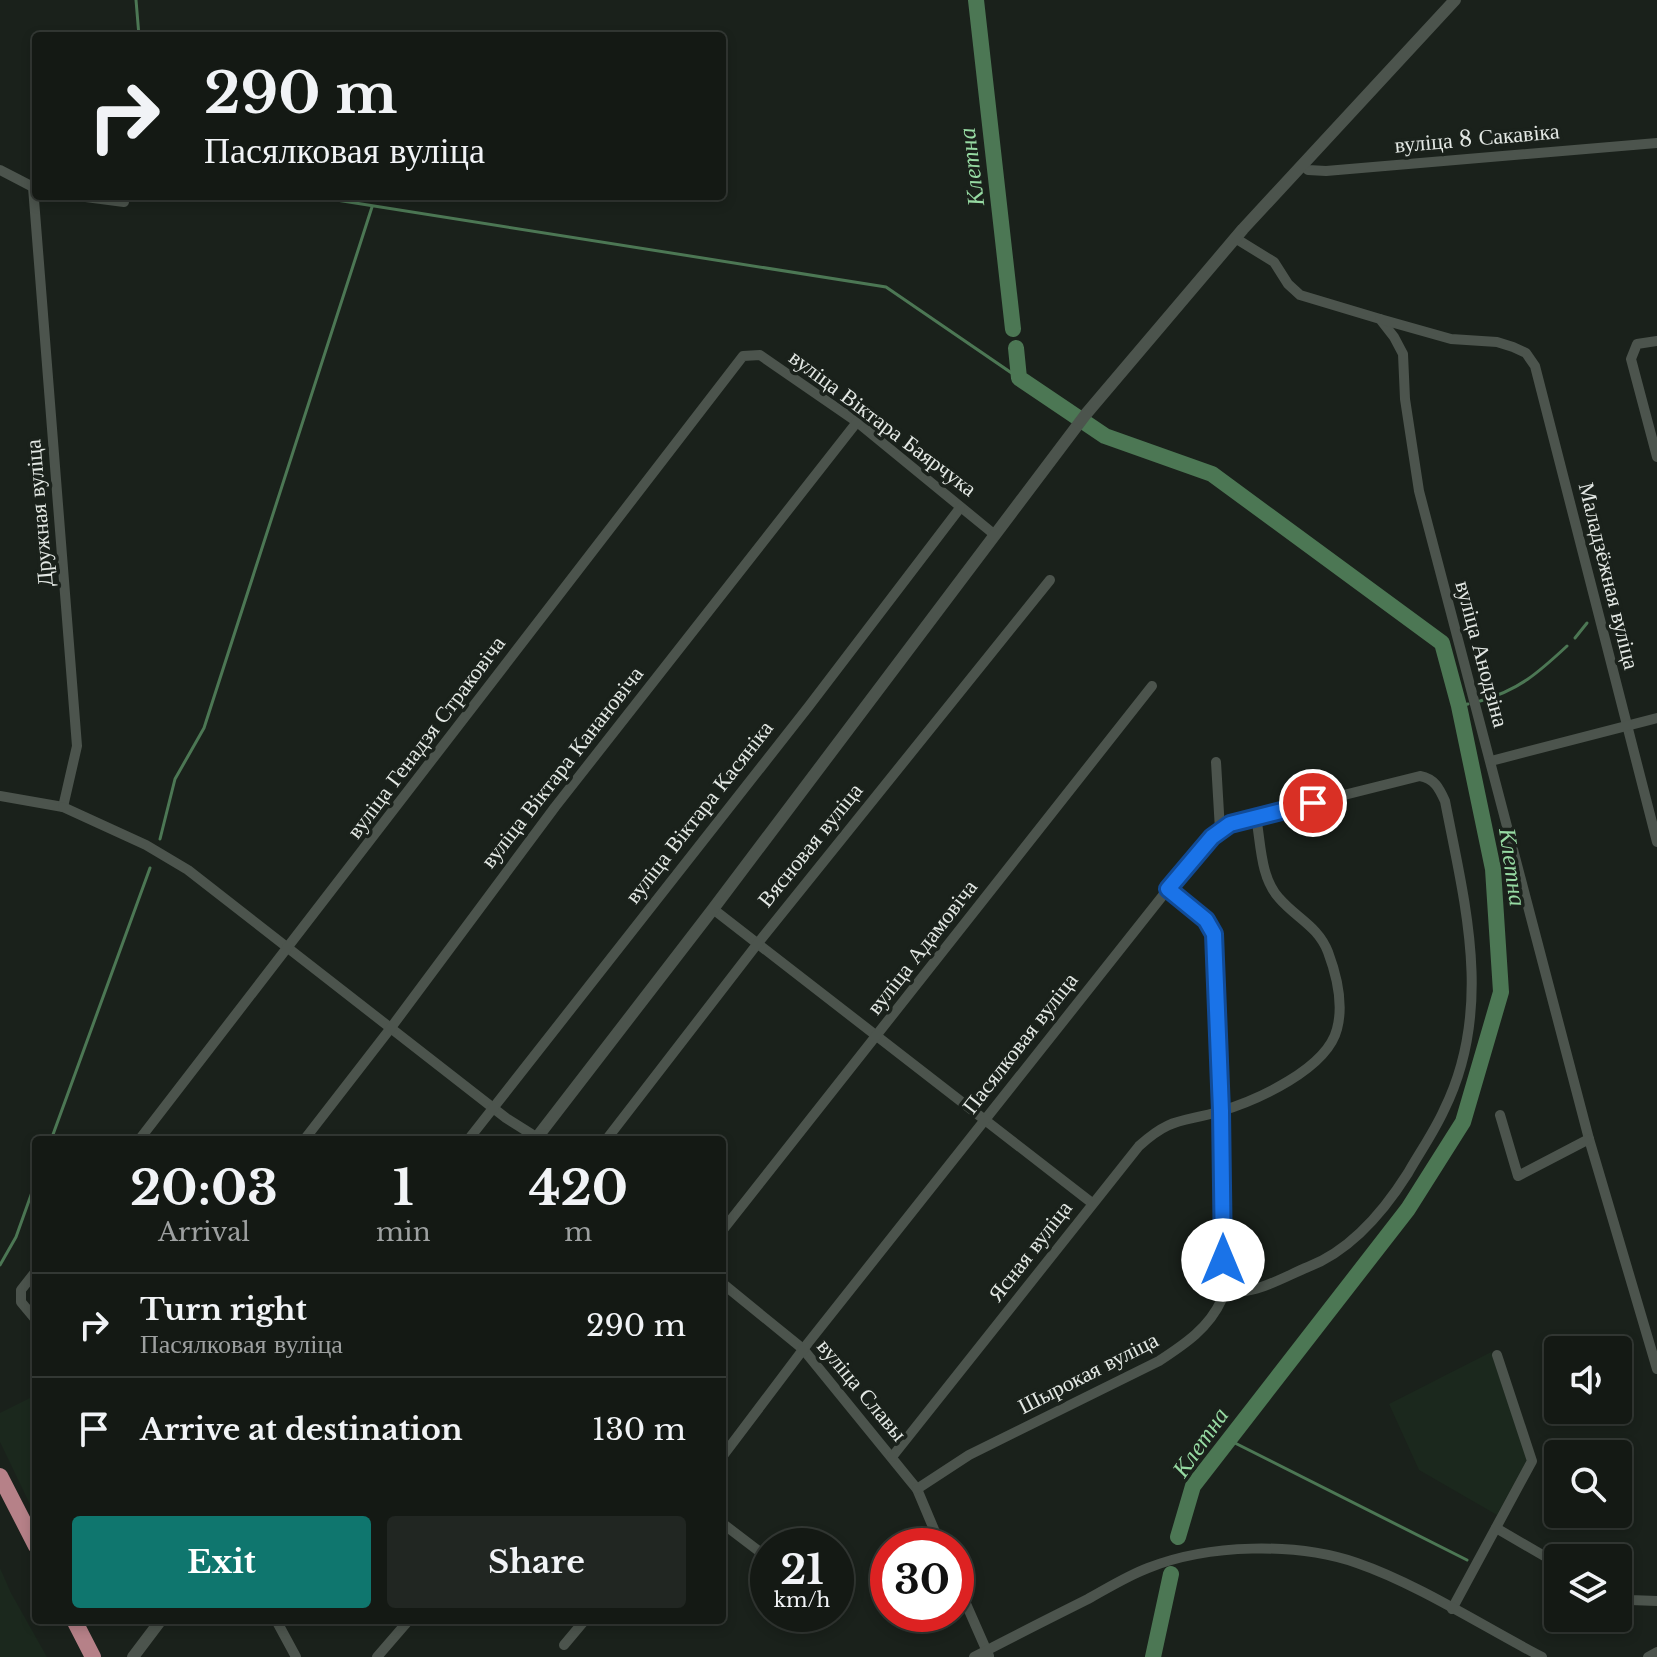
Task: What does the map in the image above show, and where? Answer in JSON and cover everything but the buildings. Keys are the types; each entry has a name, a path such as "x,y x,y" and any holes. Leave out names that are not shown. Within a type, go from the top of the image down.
{"main road":[{"path":"0,1476 32,1538"},
{"path":"76,1624 93,1657"}],"street":[{"path":"540,1136 1086,414 1235,238 1455,0"},
{"name":"вуліца 8 Сакавіка","path":"1303,165 1314,172 1657,143"},
{"name":"Дружная вуліца","path":"0,170 32,186"},
{"name":"Дружная вуліца","path":"36,200 77,723 77,746 63,807"},
{"path":"109,200 124,202"},
{"path":"1235,238 1274,262 1288,284 1300,295 1380,319"},
{"name":"Маладзёжная вуліца","path":"1380,319 1451,339 1497,342 1526,353 1535,366 1657,842"},
{"name":"вуліца Анодзіна","path":"1380,319 1403,354 1405,399 1419,491 1589,1139 1657,1369"},
{"path":"1657,341 1637,344 1631,359 1657,457"},
{"name":"вуліца Віктара Баярчука","path":"743,356 760,355 857,422 995,535"},
{"name":"вуліца Генадзя Страковіча","path":"142,1136 743,356"},
{"name":"вуліца Віктара Канановіча","path":"307,1136 555,807 857,422"},
{"name":"вуліца Віктара Касяніка","path":"471,1136 809,706 960,508"},
{"name":"Вясновая вуліца","path":"609,1136 758,943 1050,580"},
{"name":"вуліца Адамовіча","path":"726,1226 1152,686"},
{"path":"1491,761 1657,718"},
{"path":"1216,762 1220,830"},
{"name":"Пасялковая вуліца","path":"726,1452 803,1349 1168,889 1220,830 1230,824 1420,776 1430,778 1445,801 1471,934 1470,1018 1460,1067 1446,1108 1393,1196 1359,1235 1324,1261 1310,1267 1240,1293 1223,1289"},
{"path":"0,796 63,807 146,845 188,870 492,1108 534,1136"},
{"path":"1224,1110 1299,1076 1319,1058 1337,1031 1338,980 1326,948 1319,934 1279,898 1266,878 1256,817"},
{"name":"Шырокая вуліца","path":"917,1489 969,1455 1159,1361 1185,1344 1217,1312 1223,1289 1224,1110 1214,934 1206,920 1168,889"},
{"path":"713,909 1092,1203"},
{"name":"Ясная вуліца","path":"892,1457 1139,1146 1157,1129 1175,1121 1224,1110"},
{"path":"1500,1115 1518,1176 1589,1139"},
{"path":"32,1276 21,1290 21,1302 32,1315"},
{"name":"вуліца Славы","path":"726,1286 803,1349 917,1489 933,1528"},
{"path":"1452,1609 1532,1461 1497,1355"},
{"path":"726,1526 750,1544"},
{"path":"1496,1528 1544,1556"},
{"path":"974,1657 987,1654 1146,1568 1190,1555 1225,1550 1272,1549 1356,1562 1542,1657"},
{"path":"1632,1600 1657,1601"},
{"path":"974,1623 987,1654"},
{"path":"133,1657 158,1624"},
{"path":"278,1624 296,1657"},
{"path":"377,1657 406,1624"},
{"path":"564,1645 582,1624"},
{"path":"1648,1657 1657,1652"}],"shaded area":[{"path":"1491,1352 1527,1460 1497,1515 1419,1470 1389,1404"},
{"path":"32,1397 32,1509 0,1442 0,1413"},
{"path":"0,1568 11,1593 47,1657 0,1657"}],"waterway":[{"path":"136,0 139,32"},
{"name":"Клетна","path":"976,0 1013,329"},
{"path":"336,200 886,287 1019,378"},
{"path":"160,839 175,779 204,728 372,207"},
{"name":"Клетна","path":"1016,348 1019,378 1105,436 1212,474 1442,643 1459,706 1493,869 1501,992 1463,1122 1408,1209 1193,1486 1178,1537"},
{"path":"1575,638 1587,623"},
{"path":"1480,701 1527,680 1567,646"},
{"path":"1459,706 1468,704"},
{"path":"52,1136 150,868"},
{"path":"0,1265 16,1237 32,1192"},
{"path":"1229,1440 1467,1560"},
{"name":"Клетна","path":"1153,1657 1171,1574"}],"route":[{"path":"1223,1260 1214,934 1206,920 1168,889 1212,837 1230,824 1313,803"}]}
